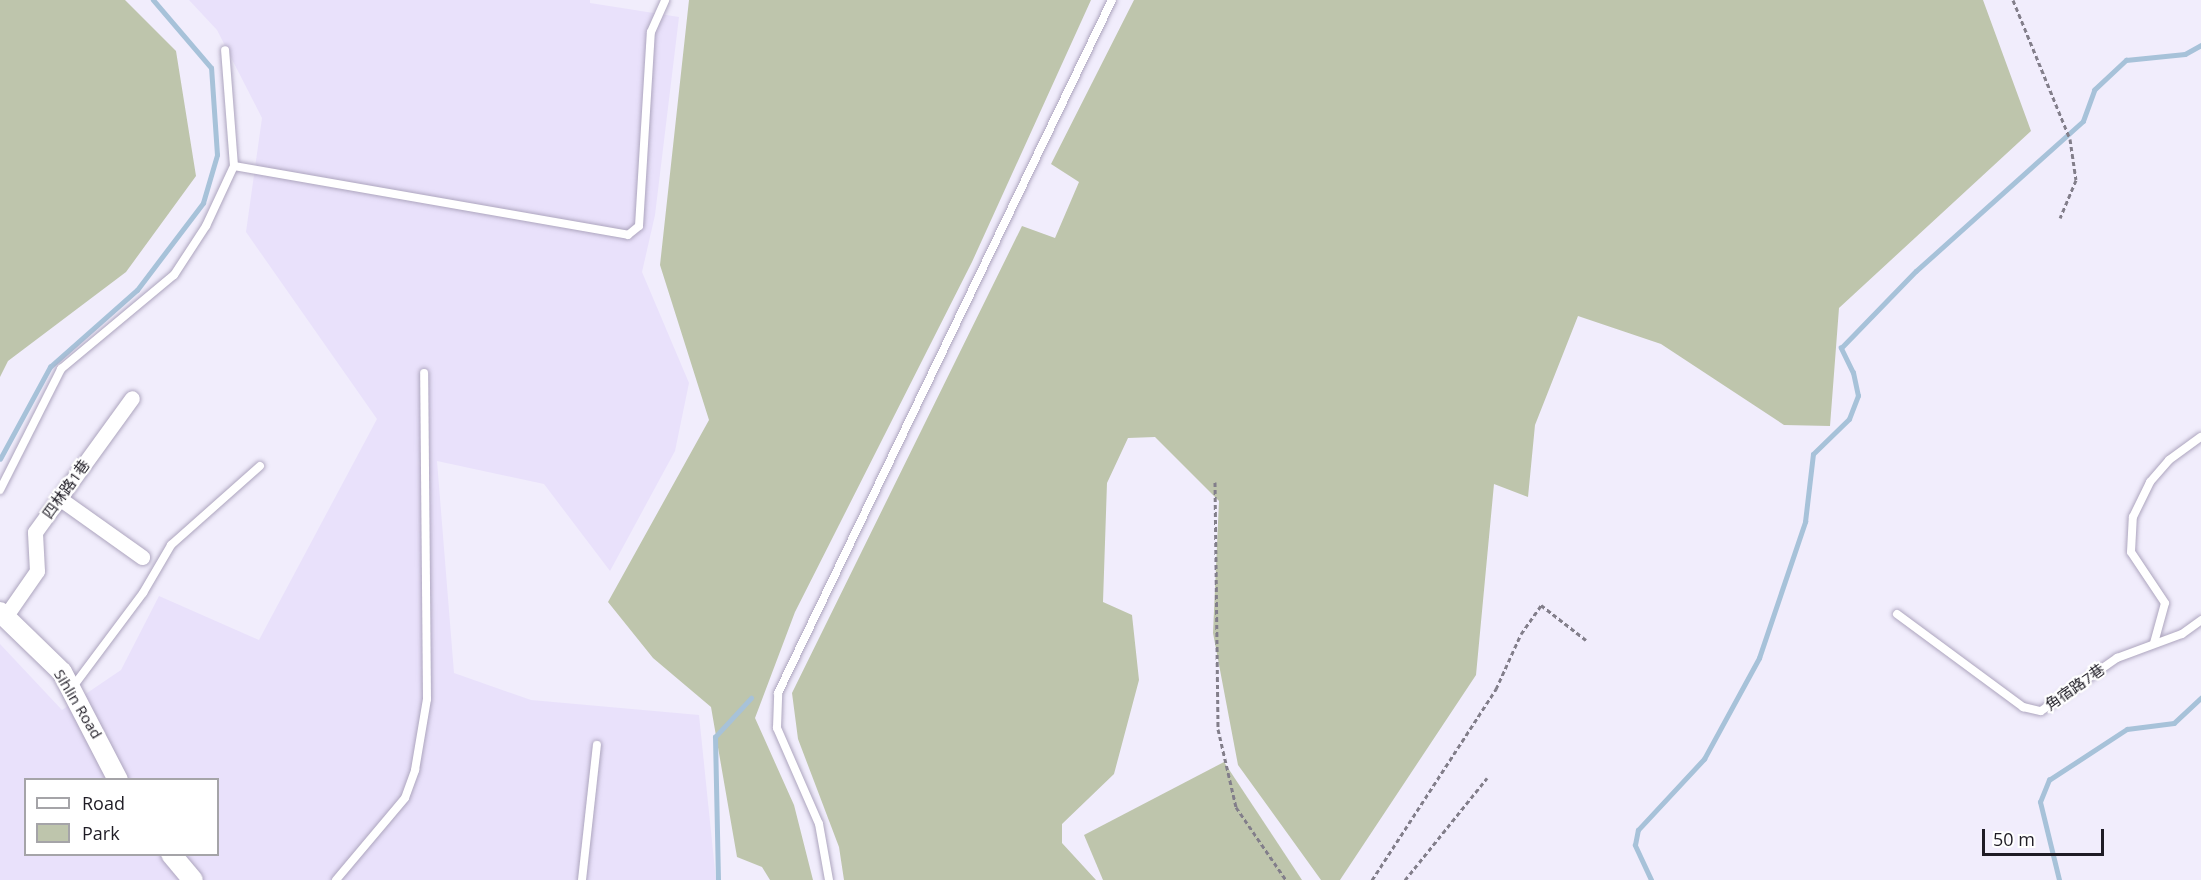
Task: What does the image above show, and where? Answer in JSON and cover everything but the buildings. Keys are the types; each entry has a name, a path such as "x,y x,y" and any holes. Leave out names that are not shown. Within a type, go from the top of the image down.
{"street":[{"name":"四林路1巷","path":"3,615 36,571 34,532 132,398"},
{"path":"59,498 141,557"},
{"name":"Sihlin Road","path":"3,615 62,672 117,778"},
{"path":"172,856 193,880"}],"lane":[{"path":"234,166 628,235 639,226 651,32 665,0"},
{"path":"829,880 819,824 777,728 778,693 1112,0"},
{"path":"0,490 61,369 174,275 206,226 234,166 225,50"},
{"path":"336,880 405,798 416,770 427,699 424,373"},
{"path":"2154,643 2165,603 2131,552 2133,517 2150,482 2169,460 2201,437"},
{"path":"71,689 143,593 171,545 260,466"},
{"name":"角宿路7巷","path":"1897,614 2024,707 2042,711 2117,657 2182,634 2201,621"},
{"path":"582,880 597,745"}],"path":[{"path":"2013,0 2070,139 2076,180 2060,218"},
{"path":"1215,482 1218,729 1236,807 1286,880"},
{"path":"1372,880 1496,689 1521,634 1541,605 1586,639"},
{"path":"1405,880 1487,778"}],"shaded area":[{"path":"189,0 590,0 590,3 679,17 655,215 642,272 689,383 675,451 610,571 544,484 437,461 454,673 531,700 699,715 716,880 0,880 0,644 62,710 121,670 159,596 259,640 377,419 246,232 262,118 217,30"}],"green space":[{"path":"0,0 125,0 176,51 196,176 126,272 8,361 0,377"},
{"path":"689,0 1091,0 972,262 795,612 755,718 794,805 813,880 770,880 762,867 737,857 711,707 653,658 608,602 709,420 660,265"},
{"path":"1134,0 1983,0 2031,131 1839,308 1830,426 1784,425 1661,344 1578,316 1535,425 1528,497 1494,484 1476,675 1340,880 1321,880 1238,765 1213,633 1219,501 1155,437 1128,438 1107,483 1103,602 1132,615 1139,680 1114,774 1062,824 1062,843 1096,880 844,880 839,847 798,739 792,693 1022,226 1055,238 1079,182 1051,164"},
{"path":"1224,762 1302,880 1103,880 1084,835"}],"waterway":[{"path":"0,459 50,367 137,290 203,203 217,155 211,68 153,0"},
{"path":"1651,880 1635,845 1638,830 1704,759 1759,658 1805,522 1813,454 1849,419 1858,396 1853,373 1841,348 1916,271 2083,121 2094,90 2126,60 2185,54 2201,45"},
{"path":"718,880 715,737 751,698"},
{"path":"2059,880 2040,802 2049,780 2127,729 2174,723 2201,698"}]}
